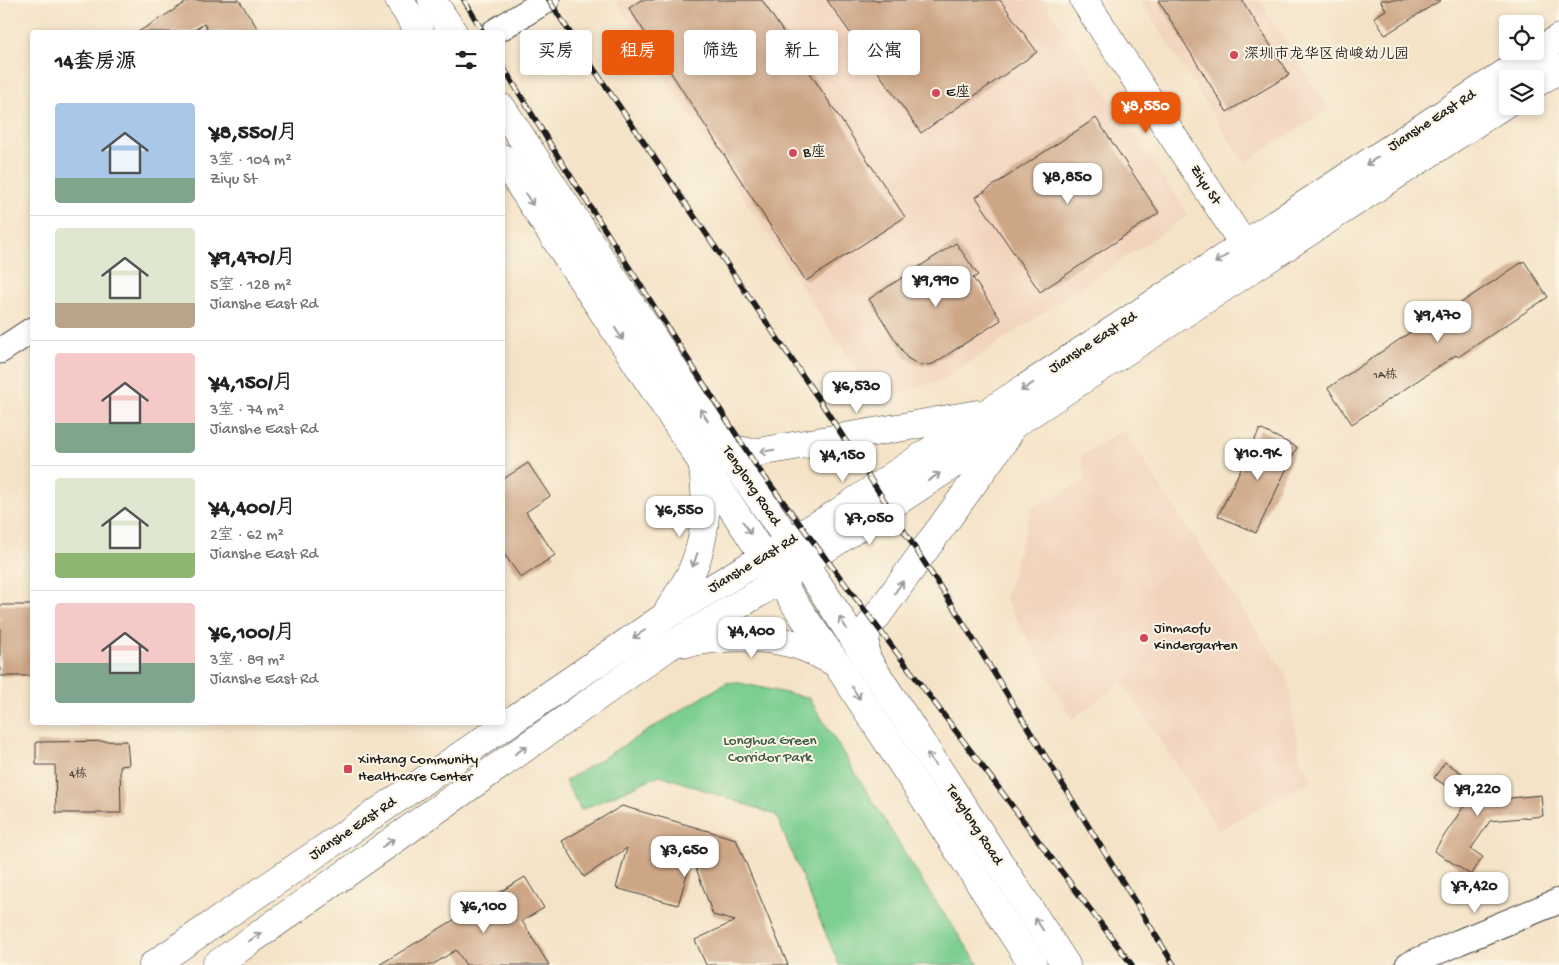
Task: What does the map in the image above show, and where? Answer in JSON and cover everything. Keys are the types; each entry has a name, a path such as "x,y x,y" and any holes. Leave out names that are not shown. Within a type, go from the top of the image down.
{"main road":[{"path":"399,0 419,30"},
{"path":"432,0 452,30"},
{"name":"Ziyu St","path":"1084,0 1244,245"},
{"name":"Jianshe East Rd","path":"216,965 668,647 742,604 780,579 796,553 836,514 1559,38"},
{"path":"1544,78 1559,69"},
{"name":"Jianshe East Rd","path":"153,965 664,617 765,557 796,553 1019,421 1499,108"},
{"name":"Tenglong Road","path":"505,113 1066,965"},
{"name":"Tenglong Road","path":"505,163 837,664 1033,965"},
{"path":"722,443 732,449 753,453 987,413"},
{"path":"867,660 864,648 865,638 870,627 1019,421"},
{"path":"664,617 687,579 698,553 705,525 705,481 702,461"},
{"path":"668,647 722,638 760,639 799,645 837,664"}],"street":[{"path":"497,30 547,0"},
{"path":"0,351 30,331"},
{"path":"1408,965 1459,942 1559,902"}],"shaded area":[{"path":"615,0 1043,0 1189,215 943,380 875,399 664,75 674,75 674,30 635,30"},
{"name":"深圳市龙华区尚峻幼儿园","path":"1140,0 1259,0 1329,109 1244,163"},
{"name":"Jinmaofu Kindergarten","path":"1123,430 1287,676 1300,759 1313,779 1219,830 1122,682 1072,719 1005,599 1032,508 1085,481 1081,456"}],"green space":[{"name":"Longhua Green Corridor Park","path":"735,682 809,698 926,887 979,965 839,965 776,815 660,775 581,810 565,781 726,683"}],"building":[{"path":"190,0 239,0 259,30 208,30 204,24 194,30 141,30"},
{"name":"B座","path":"641,0 762,0 782,30 766,30 766,75 811,75 905,217 806,281 672,75 674,75 674,30 643,30 629,8"},
{"name":"E座","path":"827,0 1000,0 1037,52 921,133 880,75 920,75 920,30 848,30"},
{"path":"1158,0 1242,0 1289,75 1227,112"},
{"path":"1380,0 1441,0 1385,35 1374,17 1386,10"},
{"path":"1096,118 1159,213 1040,292 976,197"},
{"path":"956,243 978,275 973,278 1001,320 933,364 921,366 907,358 869,299"},
{"path":"1524,261 1548,297 1352,424 1328,388 1418,327 1420,330"},
{"path":"1260,429 1297,447 1256,533 1218,516"},
{"path":"528,463 550,496 526,512 555,555 521,578 505,555 505,478"},
{"path":"0,605 30,605 30,676 0,676"},
{"path":"127,741 129,765 120,766 121,813 56,813 55,765 36,765 36,742"},
{"path":"1445,762 1501,799 1541,795 1543,816 1490,821 1471,849 1483,857 1471,875 1434,851 1468,800 1434,778"},
{"path":"622,806 736,839 788,965 706,965 695,940 735,921 713,915 692,857 678,905 616,888 627,848 584,877 562,841"},
{"path":"525,877 544,908 522,921 549,965 466,965 456,950 432,965 379,965"}],"railway":[{"path":"464,0 482,30"},
{"path":"549,0 820,401 957,613 1174,965"},
{"path":"505,70 552,147 757,467 1132,965"}],"place":[{"name":"深圳市龙华区尚峻幼儿园","path":"1234,55"},
{"name":"E座","path":"936,93"},
{"name":"B座","path":"793,153"},
{"name":"Jinmaofu Kindergarten","path":"1144,638"},
{"name":"Xintang Community Healthcare Center","path":"348,769"}]}
